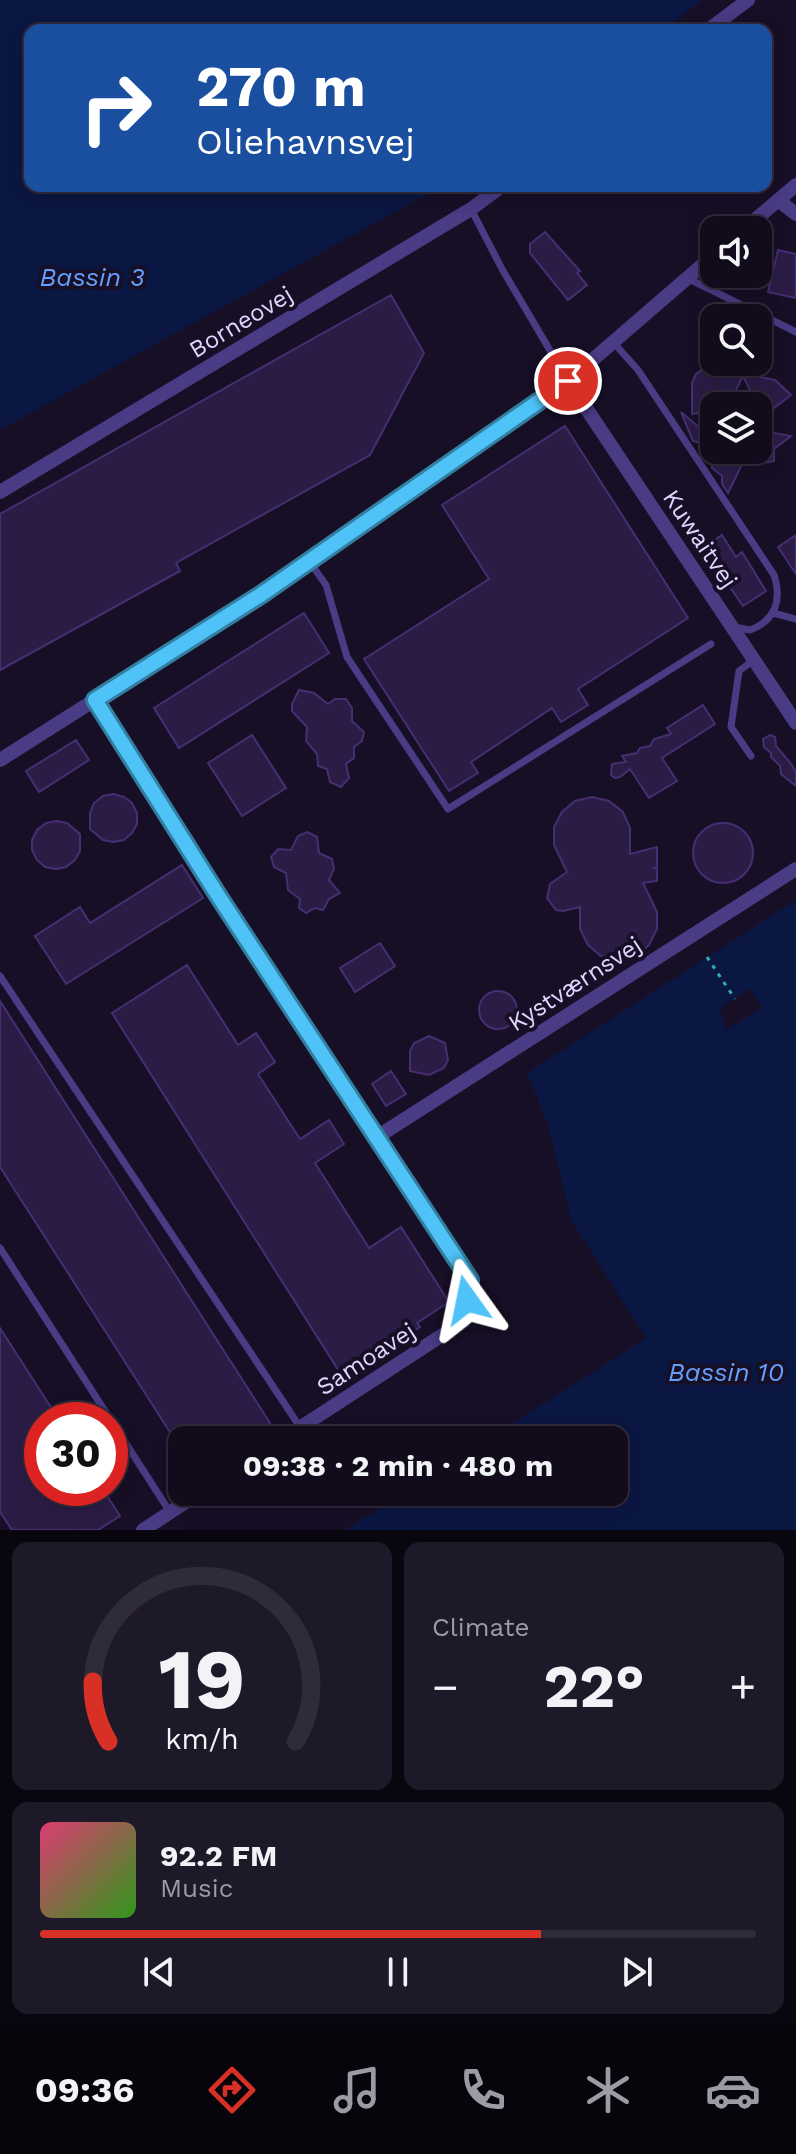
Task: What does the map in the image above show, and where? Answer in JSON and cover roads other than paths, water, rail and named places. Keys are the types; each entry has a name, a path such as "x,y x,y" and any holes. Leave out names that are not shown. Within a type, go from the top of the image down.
{"street":[{"path":"716,24 748,0"},
{"path":"759,216 796,185"},
{"name":"Borneovej","path":"0,492 471,209 494,192"},
{"path":"778,200 796,214"},
{"path":"0,760 309,561 568,381 700,267"},
{"name":"Kuwaitvej","path":"568,381 796,723"},
{"name":"Samoavej","path":"95,700 219,897 470,1280 464,1321 303,1426"},
{"name":"Kystværnsvej","path":"377,1137 796,869"},
{"path":"143,1530 179,1506"}],"lane":[{"path":"471,209 502,269 568,381"},
{"path":"687,278 796,332"},
{"path":"613,342 638,370 774,575 779,591 773,613 750,630 731,626"},
{"path":"309,561 326,585 347,657 448,809 711,644"},
{"path":"773,613 796,619"},
{"path":"751,756 731,727 739,671 754,660"},
{"path":"0,976 299,1426"},
{"path":"0,1248 170,1512"}],"water":[{"name":"Bassin 3","path":"0,0 703,0 671,24 24,24 24,192 431,192 0,430"},
{"name":"Bassin 10","path":"796,900 796,1530 346,1530 384,1506 628,1506 628,1426 509,1426 646,1338 571,1220 548,1125 527,1073","holes":["750,989 762,1008 726,1030 720,1008"]}]}
